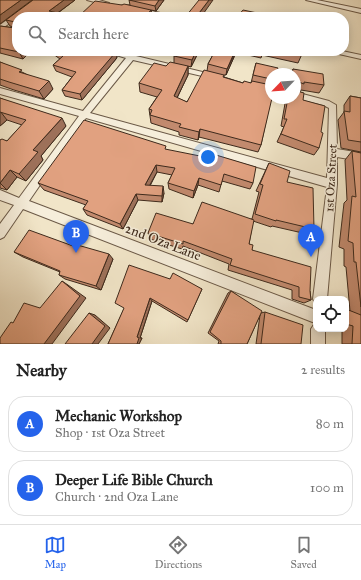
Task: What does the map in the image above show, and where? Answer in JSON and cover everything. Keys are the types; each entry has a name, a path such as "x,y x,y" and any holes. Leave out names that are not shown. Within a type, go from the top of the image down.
{"street":[{"path":"22,12 39,0"},
{"path":"90,0 112,5"},
{"path":"309,0 361,11"},
{"path":"134,9 146,12"},
{"path":"0,27 12,19"},
{"path":"0,27 9,29"},
{"path":"349,55 361,57"},
{"path":"0,233 85,114 132,56"},
{"path":"141,56 224,79"},
{"path":"0,92 85,114 332,184"},
{"name":"1st Oza Street","path":"301,97 326,103 333,107 332,184 320,296"},
{"path":"333,152 361,158"},
{"name":"2nd Oza Lane","path":"0,195 313,315"},
{"path":"318,332 318,344"}],"building":[{"path":"0,0 21,0 0,15"},
{"path":"33,0 64,0 49,11 53,12 17,12"},
{"path":"129,0 159,0 155,6"},
{"path":"199,0 209,0 200,12 189,12"},
{"path":"95,1 122,5 124,4 151,10 149,12 83,12"},
{"path":"243,10 252,12 241,12"},
{"path":"12,16 12,21 6,20"},
{"path":"0,26 12,28 12,51 0,48"},
{"path":"63,56 112,56 80,94 62,90 76,72 53,65"},
{"path":"174,56 194,56 192,60"},
{"path":"212,56 233,56 227,69 208,64"},
{"path":"0,62 22,70 19,72 49,81 39,91 0,79"},
{"path":"170,62 188,66 174,96 187,102 204,70 224,75 223,77 243,83 244,81 251,83 252,81 265,84 265,104 271,104 261,145 200,129 199,132 179,127 181,124 150,115 152,110 149,109 162,90 139,83 154,63 166,66"},
{"path":"256,63 278,68 265,68 265,78 253,75"},
{"path":"301,70 323,74 324,85 304,82 304,84 301,83"},
{"path":"301,92 304,93 303,100 325,106 321,132 323,133 319,148 281,134 287,119 284,119 287,104 301,104"},
{"path":"350,96 361,98 361,142 348,140 344,111 350,112"},
{"path":"0,98 62,118 33,150 38,152 19,174 10,170 0,183 0,140 2,139 7,141 26,120 0,112"},
{"path":"84,120 166,146 165,149 215,159 216,155 256,167 253,183 224,174 221,185 199,178 194,191 168,183 175,168 156,165 145,185 163,186 162,196 136,194 120,224 83,209 88,201 38,183"},
{"path":"352,151 361,153 361,307 356,262 354,262 353,243 348,241 352,196 356,197"},
{"path":"269,163 290,171 287,182 313,188 314,229 276,221 255,214 263,185 260,184"},
{"path":"202,202 254,220 249,244 253,245 252,250 311,267 311,300 299,297 299,287 230,265 232,259 183,241 183,244 148,233 156,213 193,224"},
{"path":"29,230 73,246 74,244 109,254 96,286 59,275 60,271 14,252"},
{"path":"129,265 170,279 173,273 202,289 188,320 150,298 137,337 139,338 137,344 108,344 124,308 115,303"},
{"path":"62,281 80,296 44,344 0,344 0,338 11,322 13,323 24,303 40,308"},
{"path":"231,291 262,311 247,344 221,344 221,341 210,332"},
{"path":"349,310 361,315 361,344 352,344 353,326 349,325"},
{"path":"265,312 303,325 301,344 261,344"},
{"path":"89,313 105,326 92,344 65,344"}],"place":[{"name":"Deeper Life Bible Church","path":"76,253"},
{"name":"Mechanic Workshop","path":"311,257"}]}
